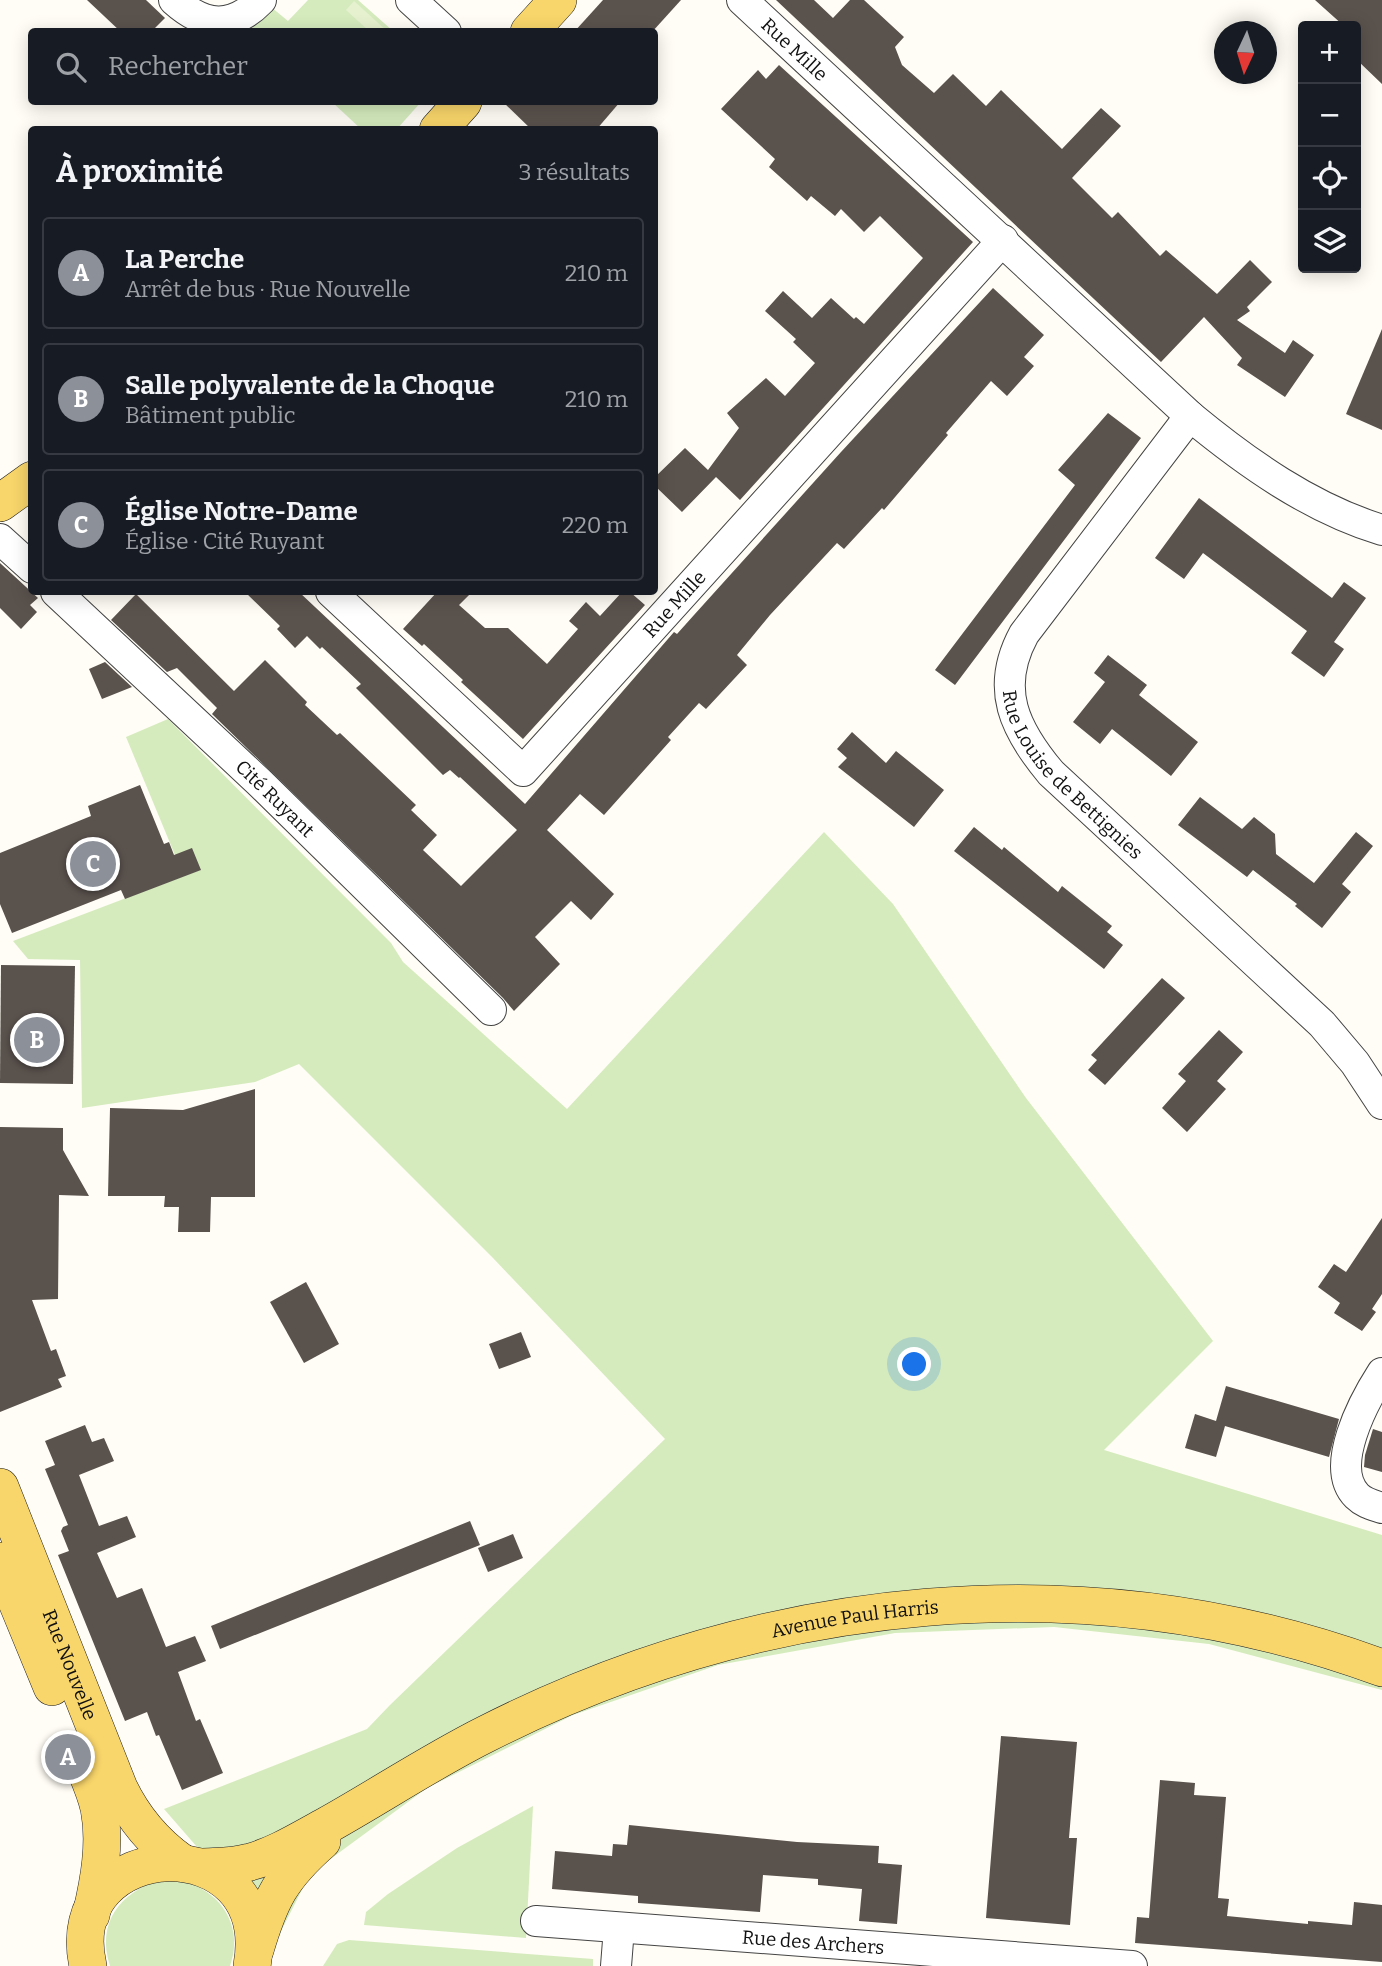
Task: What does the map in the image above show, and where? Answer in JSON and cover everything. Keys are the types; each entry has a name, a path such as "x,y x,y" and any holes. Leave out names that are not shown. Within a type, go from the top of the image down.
{"main road":[{"path":"533,28 558,0"},
{"path":"442,126 461,105"},
{"path":"0,503 28,483"},
{"name":"Rue Nouvelle","path":"1,1491 7,1553 99,1809 101,1851 86,1939 88,1966"},
{"name":"Rue Nouvelle","path":"7,1553 102,1746 130,1811 152,1838 191,1864 223,1880 241,1899 253,1931 253,1962"},
{"name":"Avenue Paul Harris","path":"91,1915 104,1892 123,1875 146,1864 164,1861 233,1866 264,1857 359,1808 463,1746 576,1692 682,1653 735,1638 844,1616 905,1608 999,1604 1138,1611 1258,1632 1382,1668"},
{"name":"Avenue Paul Harris","path":"253,1962 271,1903 287,1874 359,1808"}],"street":[{"path":"174,0 189,14 210,21 241,17 261,0"},
{"path":"411,0 442,28"},
{"name":"Rue Mille","path":"742,0 1191,416"},
{"name":"Rue Mille","path":"334,595 523,771 1003,240"},
{"path":"1191,416 1236,453 1281,482 1382,530"},
{"name":"Rue Louise de Bettignies","path":"1191,416 1024,634 1012,661 1010,679 1014,716 1031,750 1051,773 1322,1024 1355,1063 1382,1104"},
{"path":"0,539 28,565"},
{"name":"Cité Ruyant","path":"59,595 259,782 491,1010"},
{"path":"1382,1373 1363,1404 1346,1460 1346,1473 1355,1494 1363,1501 1382,1508"},
{"name":"Rue des Archers","path":"536,1921 904,1957 1132,1966"},
{"path":"616,1966 619,1928"}],"green space":[{"path":"308,0 358,0 390,28 252,27 271,7 288,21"},
{"path":"354,1 384,28 366,28 346,10"},
{"path":"335,105 418,105 400,126 358,126"},
{"path":"168,719 391,943 403,962 567,1109 824,832 893,904 1026,1098 1213,1341 1104,1450 1382,1535 1382,1690 1209,1644 1054,1627 895,1633 718,1665 573,1715 427,1788 310,1874 277,1939 164,1809 367,1729 665,1439 493,1258 299,1064 255,1082 82,1108 80,960 28,959 13,941 200,870 175,855 126,737"},
{"path":"533,1806 526,1938 364,1925 366,1912 388,1894 457,1848"},
{"path":"159,1880 195,1884 220,1904 231,1922 233,1933 230,1966 110,1966 106,1936 115,1912 133,1893"},
{"path":"349,1940 593,1959 593,1966 323,1966 337,1944"}],"building":[{"path":"87,0 146,0 165,18 155,28 117,28"},
{"path":"603,0 681,0 656,28 578,28"},
{"path":"776,0 814,0 833,18 850,0 864,0 904,37 895,47 902,65 934,93 953,74 986,106 1001,90 1062,149 1101,108 1121,126 1072,178 1112,218 1118,212 1160,256 1166,250 1217,294 1250,260 1272,282 1247,307 1250,311 1237,320 1285,353 1293,340 1314,355 1285,397 1237,365 1242,358 1204,317 1161,362"},
{"path":"1315,0 1382,0 1382,84 1361,64 1361,21 1338,21"},
{"path":"779,65 973,242 740,500 716,477 682,512 658,489 658,474 685,448 708,470 739,428 727,413 766,378 785,396 815,363 793,342 796,339 765,311 783,291 812,318 831,298 854,319 856,317 864,324 923,258 880,216 864,232 841,209 835,216 811,196 807,201 769,167 775,159 721,109 758,70 766,79"},
{"path":"506,105 617,105 599,126 528,126"},
{"path":"993,288 1044,335 1024,357 1034,366 1007,396 991,381 884,510 882,508 844,549 837,543 770,615 737,655 747,665 706,709 699,703 668,737 671,740 604,815 580,794 547,830 614,894 591,920 571,901 535,937 560,964 514,1011 212,714 217,708 177,668 167,672 111,620 137,595 234,691 265,660 307,702 305,705 337,735 340,733 416,805 411,810 437,835 423,850 461,886 517,830 460,777 450,770 443,775 356,688 361,684 322,647 320,649 307,636 295,648 277,629 280,626 248,595 302,595 525,804 674,632 677,634"},
{"path":"1382,329 1382,430 1346,414"},
{"path":"1108,413 1141,438 955,685 935,670 1075,485 1058,470"},
{"path":"1199,498 1332,598 1344,582 1366,598 1334,642 1344,649 1324,677 1291,653 1307,631 1203,553 1184,579 1155,558"},
{"path":"0,563 28,589 28,595 38,598 30,605 37,612 21,629 0,608"},
{"path":"434,595 469,595 459,605 485,628 508,628 547,664 578,629 569,621 586,602 600,616 619,595 633,595 645,605 523,739 424,644 422,646 403,629"},
{"path":"1108,655 1147,685 1139,695 1198,742 1171,776 1112,729 1100,744 1073,722 1105,682 1094,673"},
{"path":"105,662 132,687 102,699 89,669"},
{"path":"852,732 886,763 896,751 944,790 914,827 838,767 847,758 837,749"},
{"path":"140,785 164,844 169,842 174,855 192,848 201,870 125,899 121,890 12,933 0,904 0,853 91,816 88,806"},
{"path":"1200,797 1242,829 1254,817 1275,834 1276,854 1314,883 1356,832 1373,846 1342,884 1351,892 1322,928 1295,906 1297,904 1253,870 1247,877 1178,825"},
{"path":"974,827 1002,850 1004,847 1058,892 1062,886 1112,926 1107,932 1123,945 1104,969 954,851"},
{"path":"1,965 75,966 73,1084 0,1083"},
{"path":"1162,978 1185,998 1105,1085 1088,1070 1097,1060 1091,1055"},
{"path":"1219,1030 1243,1052 1217,1081 1226,1089 1187,1132 1162,1108 1186,1081 1178,1074"},
{"path":"255,1089 255,1197 211,1197 210,1232 178,1232 179,1207 164,1207 165,1196 108,1196 110,1108 183,1110"},
{"path":"0,1127 63,1128 63,1150 89,1196 59,1195 58,1299 32,1300 51,1351 56,1349 66,1376 58,1379 62,1387 0,1412"},
{"path":"1382,1218 1382,1294 1372,1309 1376,1312 1362,1331 1334,1313 1340,1303 1318,1287 1334,1264 1346,1272"},
{"path":"306,1282 339,1344 304,1363 270,1302"},
{"path":"521,1332 531,1357 499,1369 489,1344"},
{"path":"1226,1386 1339,1419 1329,1457 1225,1426 1216,1457 1185,1448 1195,1414 1216,1421"},
{"path":"85,1425 92,1442 104,1438 114,1461 79,1475 99,1526 127,1516 136,1537 97,1553 117,1598 142,1588 166,1647 195,1636 206,1661 178,1672 196,1721 200,1719 223,1773 182,1790 147,1712 125,1721 58,1555 69,1551 61,1531 68,1525 45,1469 55,1465 45,1441"},
{"path":"1373,1429 1382,1432 1382,1472 1364,1467"},
{"path":"470,1521 480,1545 220,1649 211,1626"},
{"path":"513,1534 523,1558 488,1572 478,1548"},
{"path":"1001,1736 1077,1742 1069,1838 1077,1838 1070,1925 986,1918"},
{"path":"1160,1780 1195,1783 1194,1795 1226,1797 1218,1898 1229,1899 1227,1916 1308,1924 1308,1921 1352,1925 1354,1902 1382,1905 1382,1962 1135,1943 1137,1917 1149,1918"},
{"path":"629,1825 797,1842 879,1846 878,1863 902,1865 897,1924 859,1921 862,1889 818,1885 818,1879 763,1875 760,1912 638,1903 638,1896 552,1889 555,1851 612,1856 613,1844 627,1845"}],"place":[{"name":"Église Notre-Dame","path":"93,864"},
{"name":"Salle polyvalente de la Choque","path":"37,1040"},
{"name":"La Perche","path":"68,1757"}]}
